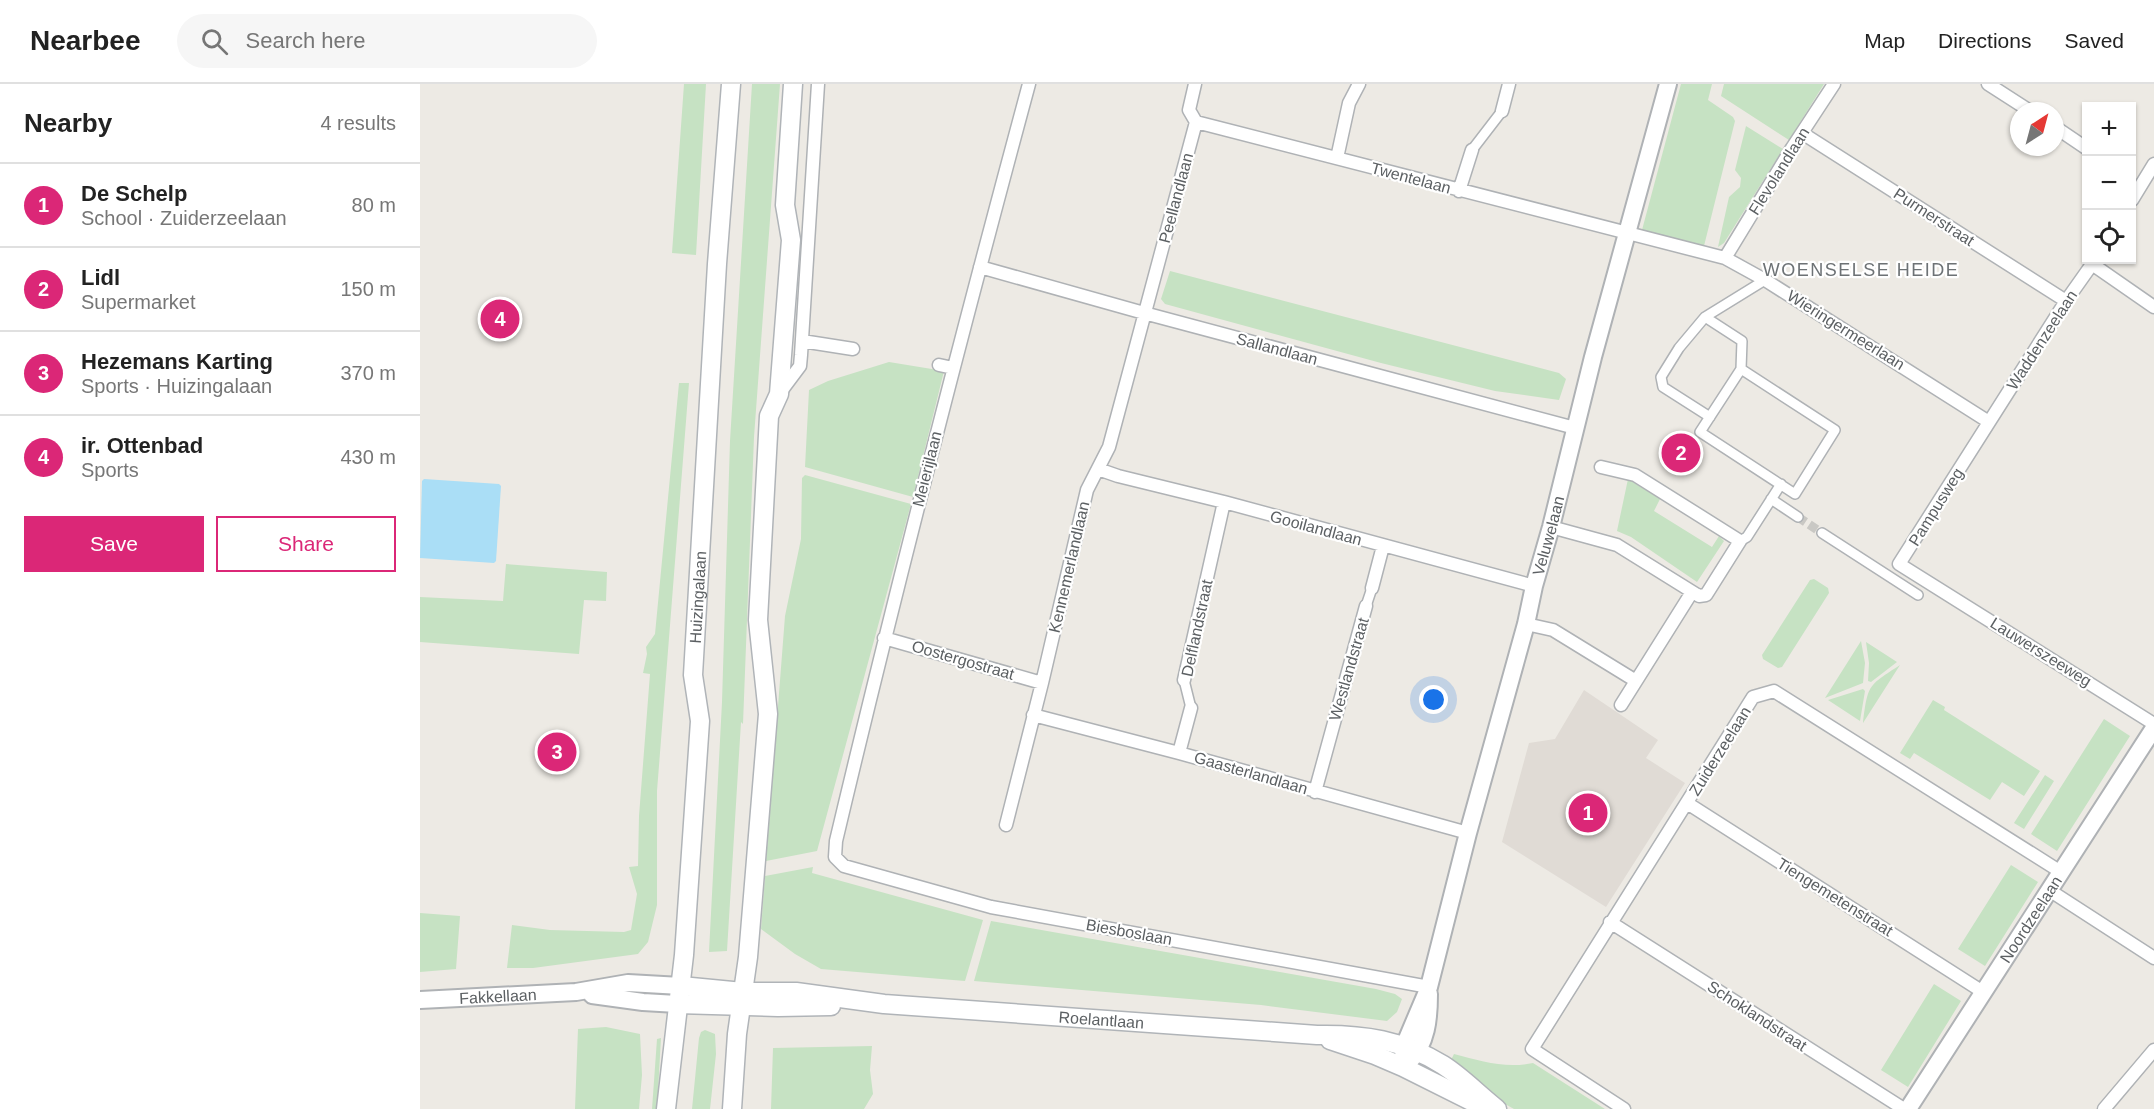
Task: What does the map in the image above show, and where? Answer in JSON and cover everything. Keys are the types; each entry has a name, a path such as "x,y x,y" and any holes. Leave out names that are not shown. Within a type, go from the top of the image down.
{"main road":[{"name":"Huizingalaan","path":"666,1109 679,995 700,721 693,664 731,84"},
{"path":"732,1109 737,1034 751,923 768,714 758,621 769,416 779,394 791,240 785,205 793,84"},
{"name":"Roelantlaan","path":"679,995 742,999 796,992 884,1004 1381,1039 1443,1065 1497,1109"},
{"name":"Roelantlaan","path":"1317,1035 1403,1067 1486,1109"}],"street":[{"path":"779,394 800,366 818,84"},
{"name":"Meierijlaan","path":"835,856 836,841 884,638 952,368 1029,84"},
{"name":"Peellandlaan","path":"1144,313 1196,122 1189,110 1195,84"},
{"path":"1337,158 1348,103 1359,84"},
{"path":"1459,191 1472,150 1502,111 1509,84"},
{"name":"Veluwelaan","path":"1403,1067 1429,1014 1429,987 1468,833 1526,624 1575,428 1668,84"},
{"name":"Flevolandlaan","path":"1725,258 1834,84"},
{"path":"1988,84 2016,102"},
{"name":"Twentelaan","path":"1196,122 1627,233"},
{"name":"Purmerstraat","path":"1802,133 2066,302"},
{"path":"2064,133 2082,145"},
{"path":"2137,180 2154,164"},
{"name":"Wieringermeerlaan","path":"1627,233 1725,258 1765,280 1989,422"},
{"name":"Waddenzeelaan","path":"1989,422 2093,264"},
{"path":"2097,264 2154,307"},
{"name":"Sallandlaan","path":"980,267 1575,428"},
{"path":"1710,417 1663,387 1661,377 1679,348 1705,316 1765,280"},
{"name":"Kennemerlandlaan","path":"1006,825 1087,490 1109,447 1144,313"},
{"path":"1705,316 1742,341 1742,369 1700,432 1795,494 1835,430 1742,369"},
{"path":"802,341 854,349"},
{"path":"939,364 952,368"},
{"name":"Pampusweg","path":"1927,581 1899,564 1989,422"},
{"path":"1601,466 1635,475 1740,541"},
{"name":"Gooilandlaan","path":"1098,469 1534,586"},
{"path":"1551,527 1617,545 1699,596 1706,595 1740,541 1748,537 1781,484"},
{"path":"1771,499 1798,517"},
{"name":"Delflandstraat","path":"1179,753 1191,708 1184,680 1224,502"},
{"path":"1822,532 1918,595"},
{"name":"Westlandstraat","path":"1315,792 1383,546"},
{"name":"Lauwerszeeweg","path":"1927,581 2154,726"},
{"path":"1621,705 1692,592"},
{"path":"1526,624 1553,630 1636,681"},
{"name":"Oostergostraat","path":"884,638 1042,683"},
{"name":"Zuiderzeelaan","path":"1624,1109 1532,1049 1753,697 1774,691 2061,872"},
{"name":"Gaasterlandlaan","path":"1033,715 1468,833"},
{"name":"Noordzeelaan","path":"1906,1109 2154,726"},
{"name":"Tiengemetenstraat","path":"1687,803 1983,992"},
{"name":"Biesboslaan","path":"835,856 844,866 991,907 1429,987"},
{"path":"2049,890 2154,958"},
{"name":"Schoklandstraat","path":"1610,922 1906,1109"},
{"name":"Fakkellaan","path":"420,1000 576,992 628,983 679,995"},
{"path":"2104,1109 2154,1050"}],"shaded area":[{"path":"1584,690 1658,740 1646,758 1685,783 1606,907 1502,842 1529,743 1555,739"}],"green space":[{"path":"684,84 706,84 696,255 672,253"},
{"path":"752,84 780,84 754,437 743,724 741,722 727,951 709,952 722,702 730,441"},
{"path":"1681,84 1712,84 1708,100 1733,117 1735,121 1704,246 1642,230"},
{"path":"1724,84 1824,84 1789,140 1721,96"},
{"path":"1746,126 1783,149 1724,243 1718,247 1729,197 1740,187 1741,178 1735,170"},
{"path":"1170,271 1559,373 1566,379 1559,400 1495,391 1381,363 1165,304 1161,299"},
{"path":"889,362 944,371 913,497 805,467 809,390 828,381"},
{"path":"679,383 689,383 657,791 657,905 648,942 638,954 533,968 507,968 512,925 550,930 624,932 631,930 637,894 629,867 638,866 639,816 650,674 643,673 646,647 655,634"},
{"path":"805,475 911,504 817,851 766,861 785,616 801,539 802,478"},
{"path":"1628,479 1660,499 1654,511 1712,547 1719,536 1724,541 1697,582 1631,537 1617,531"},
{"path":"506,564 607,572 606,601 584,600 579,654 420,642 420,597 503,601"},
{"path":"1814,579 1828,588 1829,593 1782,667 1778,668 1763,659 1762,655 1810,580"},
{"path":"1861,641 1865,663 1863,683 1825,698"},
{"path":"1866,642 1897,662 1871,682 1868,681 1869,663"},
{"path":"1900,665 1863,723 1866,700 1871,687 1881,677"},
{"path":"1863,689 1865,691 1860,721 1828,700"},
{"path":"1933,700 1945,707 1944,710 2040,771 2024,796 2002,782 1990,800 1914,753 1910,759 1900,753"},
{"path":"2104,719 2130,736 2057,851 2031,834"},
{"path":"2045,775 2054,781 2024,829 2014,823"},
{"path":"2011,865 2038,882 1985,966 1958,949"},
{"path":"813,867 812,873 983,920 965,981 821,969 795,954 761,929 765,876"},
{"path":"420,913 460,916 456,969 420,972"},
{"path":"991,921 1376,989 1395,994 1402,999 1397,1012 1387,1021 1261,1005 974,981"},
{"path":"1934,984 1961,1001 1908,1087 1881,1070"},
{"path":"606,1027 640,1034 642,1075 639,1109 575,1109 578,1029"},
{"path":"705,1030 715,1034 716,1054 710,1109 692,1109 699,1038 701,1032"},
{"path":"661,1038 657,1109 652,1109 657,1039"},
{"path":"872,1046 870,1070 873,1094 864,1109 771,1109 773,1048"},
{"path":"1454,1054 1503,1065 1533,1063 1605,1109 1514,1109 1467,1083 1451,1060"}],"water":[{"path":"424,479 499,484 501,486 496,561 494,563 420,558 422,481"}],"tunnel":[{"path":"1798,517 1822,533"}],"place":[{"name":"ir. Ottenbad","path":"500,319"},
{"name":"Lidl","path":"1681,453"},
{"name":"Hezemans Karting","path":"557,752"},
{"name":"De Schelp","path":"1588,813"}],"district":[{"name":"WOENSELSE HEIDE","path":"1861,270"}]}
